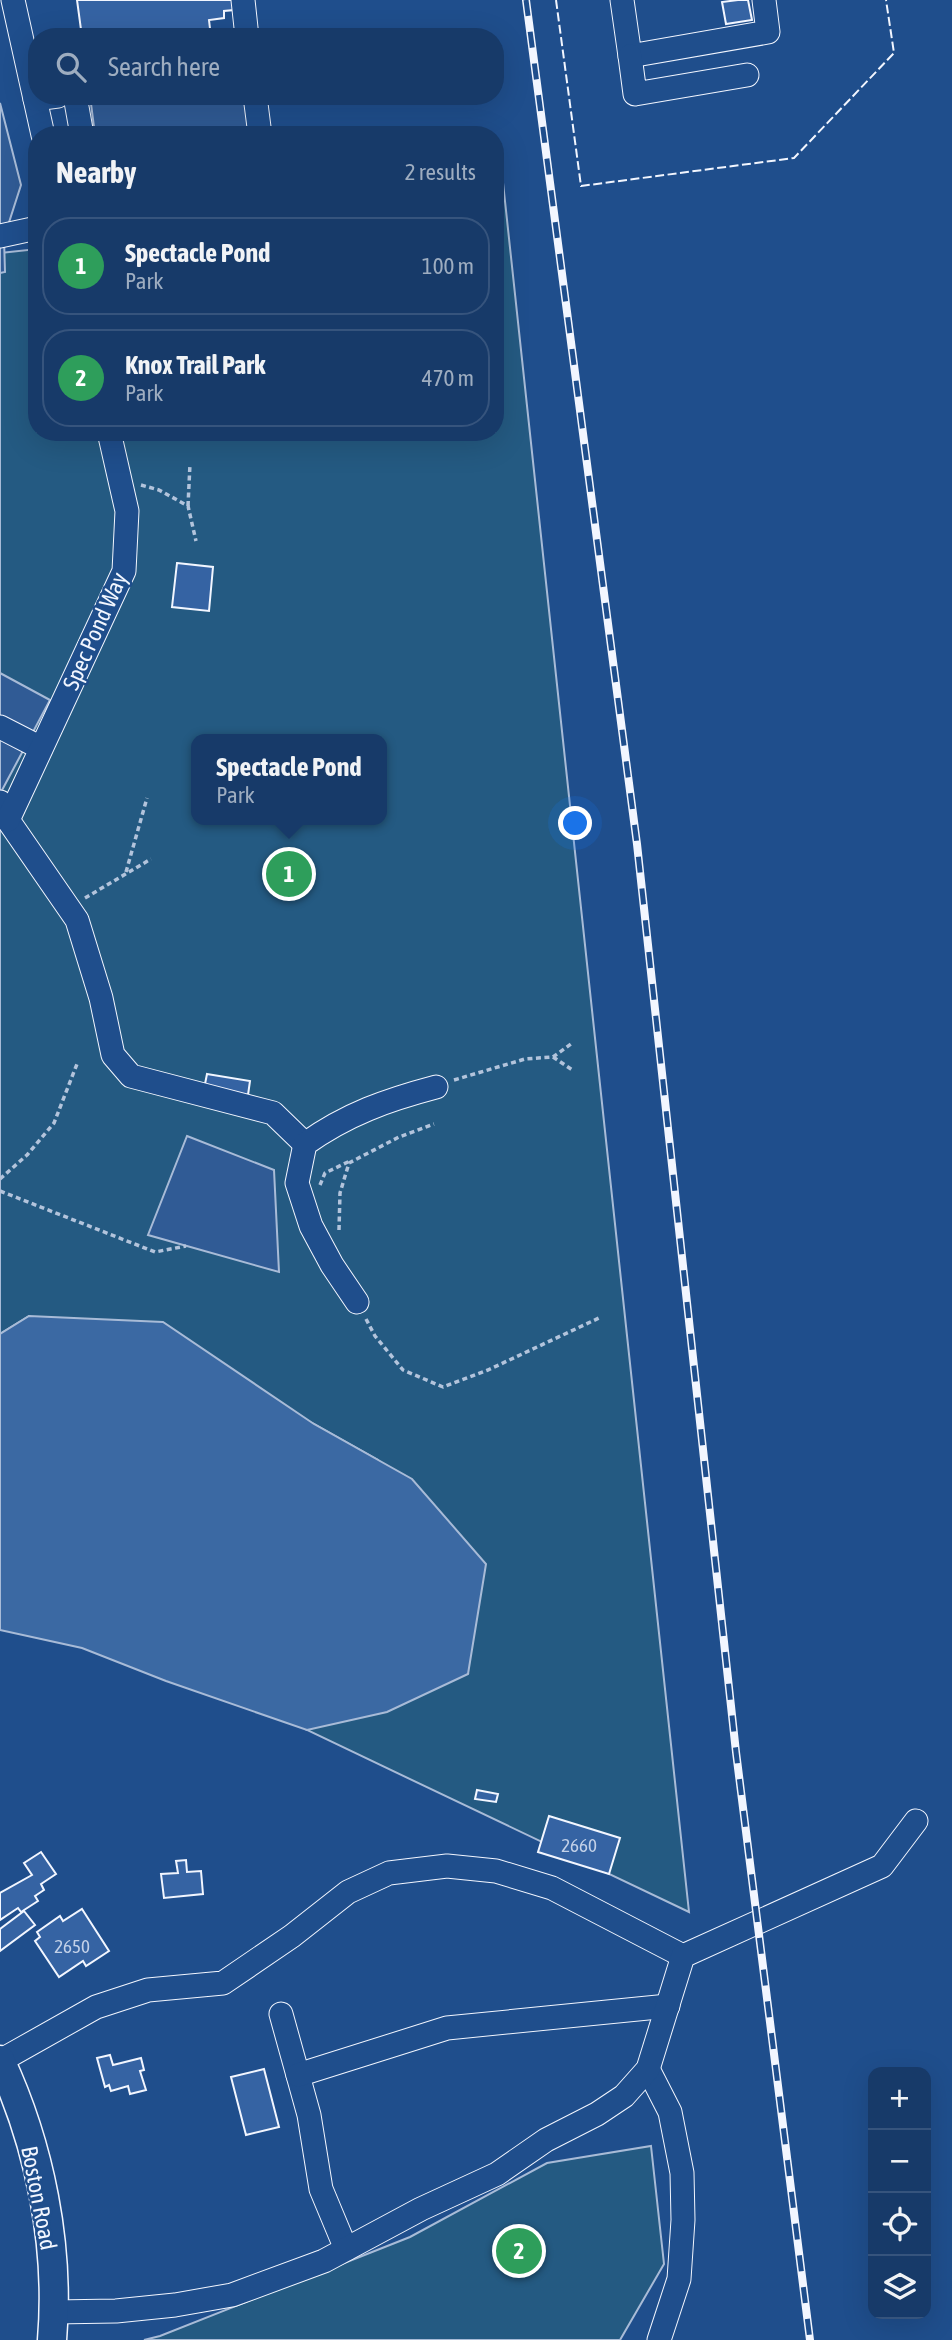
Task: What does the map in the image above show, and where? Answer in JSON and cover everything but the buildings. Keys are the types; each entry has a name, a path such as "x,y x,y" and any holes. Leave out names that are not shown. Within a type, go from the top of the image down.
{"main road":[{"name":"Boston Road","path":"0,2061 34,2153 49,2228 53,2326"}],"lane":[{"path":"13,0 28,68"},
{"path":"243,0 246,28"},
{"path":"622,0 635,94 747,75"},
{"path":"630,56 768,32 764,0"},
{"path":"36,105 41,126"},
{"path":"77,105 80,126"},
{"path":"256,105 259,126"},
{"path":"0,236 28,231"},
{"name":"Spec Pond Way","path":"4,811 41,748 124,571 127,511 111,441"},
{"path":"0,727 41,748"},
{"path":"4,811 77,920 101,998 113,1055 131,1076 273,1113 305,1144"},
{"path":"364,1309 332,1265 312,1226 298,1184 305,1144 333,1124 394,1098 436,1087"},
{"path":"53,2326 232,2295 324,2261 421,2209 496,2174 546,2140 597,2114 624,2096 648,2069 683,1956 882,1866 916,1821"},
{"path":"0,2061 96,2007 148,1990 223,1983 292,1936 348,1892 388,1873 447,1866 496,1871 552,1888 683,1956"},
{"path":"298,2075 447,2028 668,2006"},
{"path":"281,2014 309,2115 321,2189 346,2249"},
{"path":"648,2069 670,2112 682,2173 683,2221 679,2279 659,2340"}],"path":[{"path":"190,464 188,506 196,541"},
{"path":"121,487 138,485 152,488 174,496 188,506"},
{"path":"126,874 147,798"},
{"path":"69,908 150,859"},
{"path":"436,1087 525,1059 553,1057 571,1044"},
{"path":"553,1057 574,1071"},
{"path":"0,1179 27,1155 54,1123 77,1064"},
{"path":"333,1225 339,1235 340,1192 349,1163 399,1137 434,1124"},
{"path":"316,1194 325,1173 362,1156"},
{"path":"0,1191 155,1252 186,1246"},
{"path":"364,1309 375,1336 403,1370 443,1387 488,1370 600,1318"}],"shaded area":[{"path":"0,103 21,185 4,238 5,272 0,273"},
{"path":"91,105 246,105 250,126 94,126"},
{"path":"504,192 689,1912 307,1730 468,1673 378,1460 314,1424 29,1316 0,1334 0,253 28,250 28,441 504,441"},
{"path":"0,673 50,700 0,794"},
{"path":"187,1136 274,1170 279,1272 148,1235"},
{"path":"29,1316 163,1322 314,1424 412,1479 486,1564 468,1674 387,1712 307,1730 166,1681 82,1648 0,1630 0,1334"},
{"path":"651,2146 664,2264 620,2340 144,2340 410,2237 547,2163"}],"railway":[{"path":"526,0 637,844 736,1752 810,2340"}],"fence":[{"path":"556,0 581,186 794,158 894,53 886,0"}],"place":[{"name":"Spectacle Pond","path":"289,874"},
{"name":"Knox Trail Park","path":"519,2251"}]}
